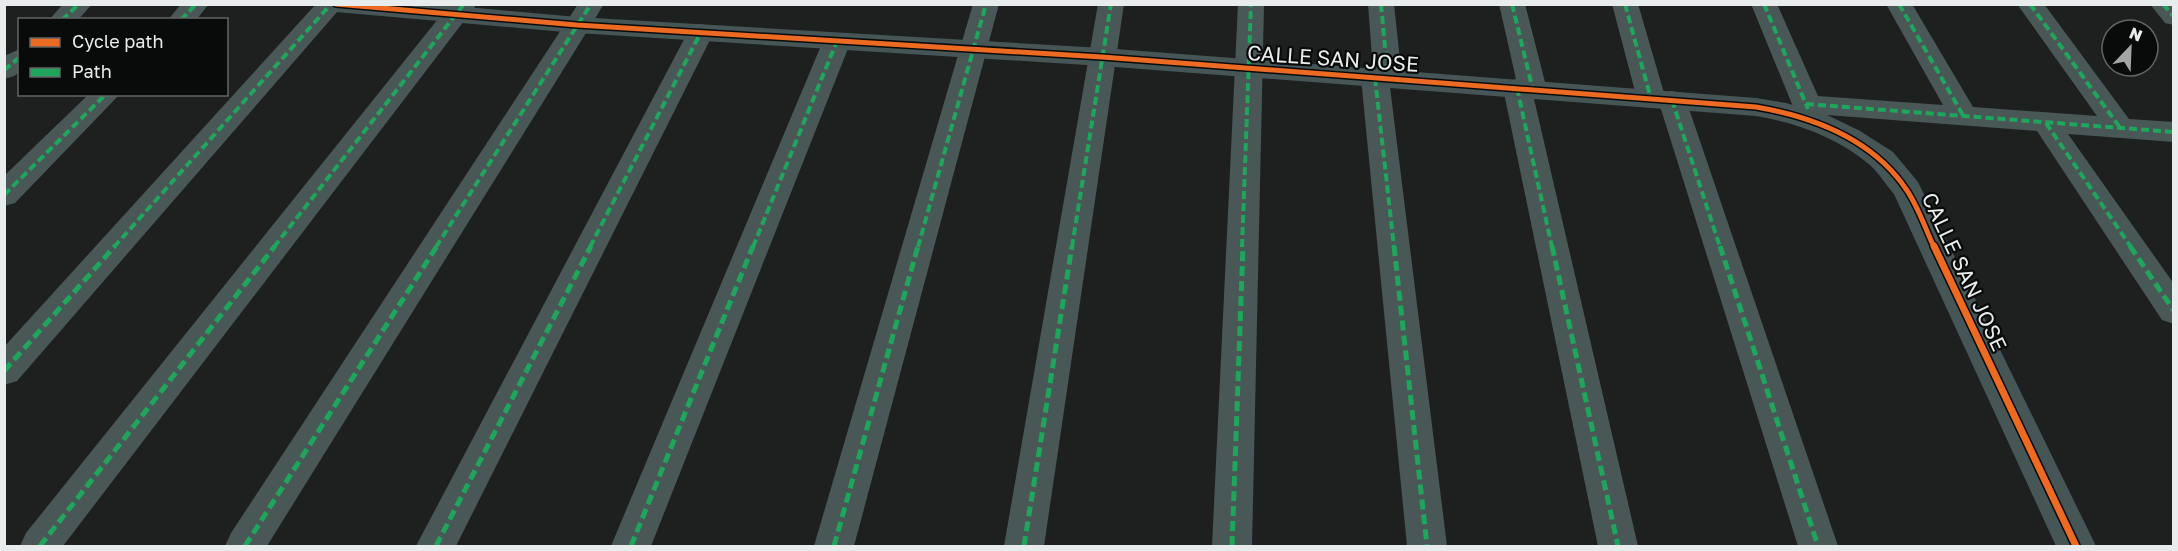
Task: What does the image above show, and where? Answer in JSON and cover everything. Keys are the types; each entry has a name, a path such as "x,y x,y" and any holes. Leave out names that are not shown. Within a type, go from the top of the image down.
{"street":[{"path":"64,18 78,4"},
{"path":"183,18 196,4"},
{"path":"4,371 331,4"},
{"name":"CALLE SAN JOSE","path":"336,4 584,15 701,32 1102,57 1810,113 1882,159 1907,190 2076,546"},
{"path":"834,546 986,4"},
{"path":"1024,546 1111,4"},
{"path":"1232,546 1251,4"},
{"path":"1381,4 1382,79 1427,546"},
{"path":"1512,4 1525,89 1618,546"},
{"path":"1625,4 1662,100 1818,546"},
{"path":"1764,4 1810,113 1964,117 2174,132"},
{"path":"1899,4 1964,117"},
{"path":"2030,4 2121,129"},
{"path":"2163,4 2174,17"},
{"path":"40,546 459,10"},
{"path":"245,546 584,15"},
{"path":"436,546 701,32"},
{"path":"630,546 837,41"},
{"path":"4,70 18,59"},
{"path":"4,195 104,96"},
{"path":"2046,123 2174,311"}],"marked path":[{"path":"64,18 79,4"},
{"path":"183,18 196,4"},
{"path":"4,371 331,4"},
{"path":"40,546 464,4"},
{"path":"245,546 591,4"},
{"path":"834,546 986,4"},
{"path":"1024,546 1111,4"},
{"path":"1232,546 1251,4"},
{"path":"1381,4 1388,79"},
{"path":"1512,4 1533,90"},
{"path":"1625,4 1651,99"},
{"path":"1764,4 1808,109"},
{"path":"1899,4 1964,117"},
{"path":"2030,4 2121,129"},
{"path":"2163,4 2174,17"},
{"path":"436,546 701,32"},
{"path":"631,546 837,41"},
{"path":"4,70 18,59"},
{"path":"1375,78 1427,546"},
{"path":"1517,88 1618,546"},
{"path":"4,195 104,96"},
{"path":"1672,100 1818,546"},
{"path":"1806,104 2174,132"},
{"path":"2046,123 2174,311"}],"cycle path":[{"path":"336,4 577,25 1102,57 1756,107 1786,112 1815,121 1850,138 1882,159 1907,190 2076,546"}]}
